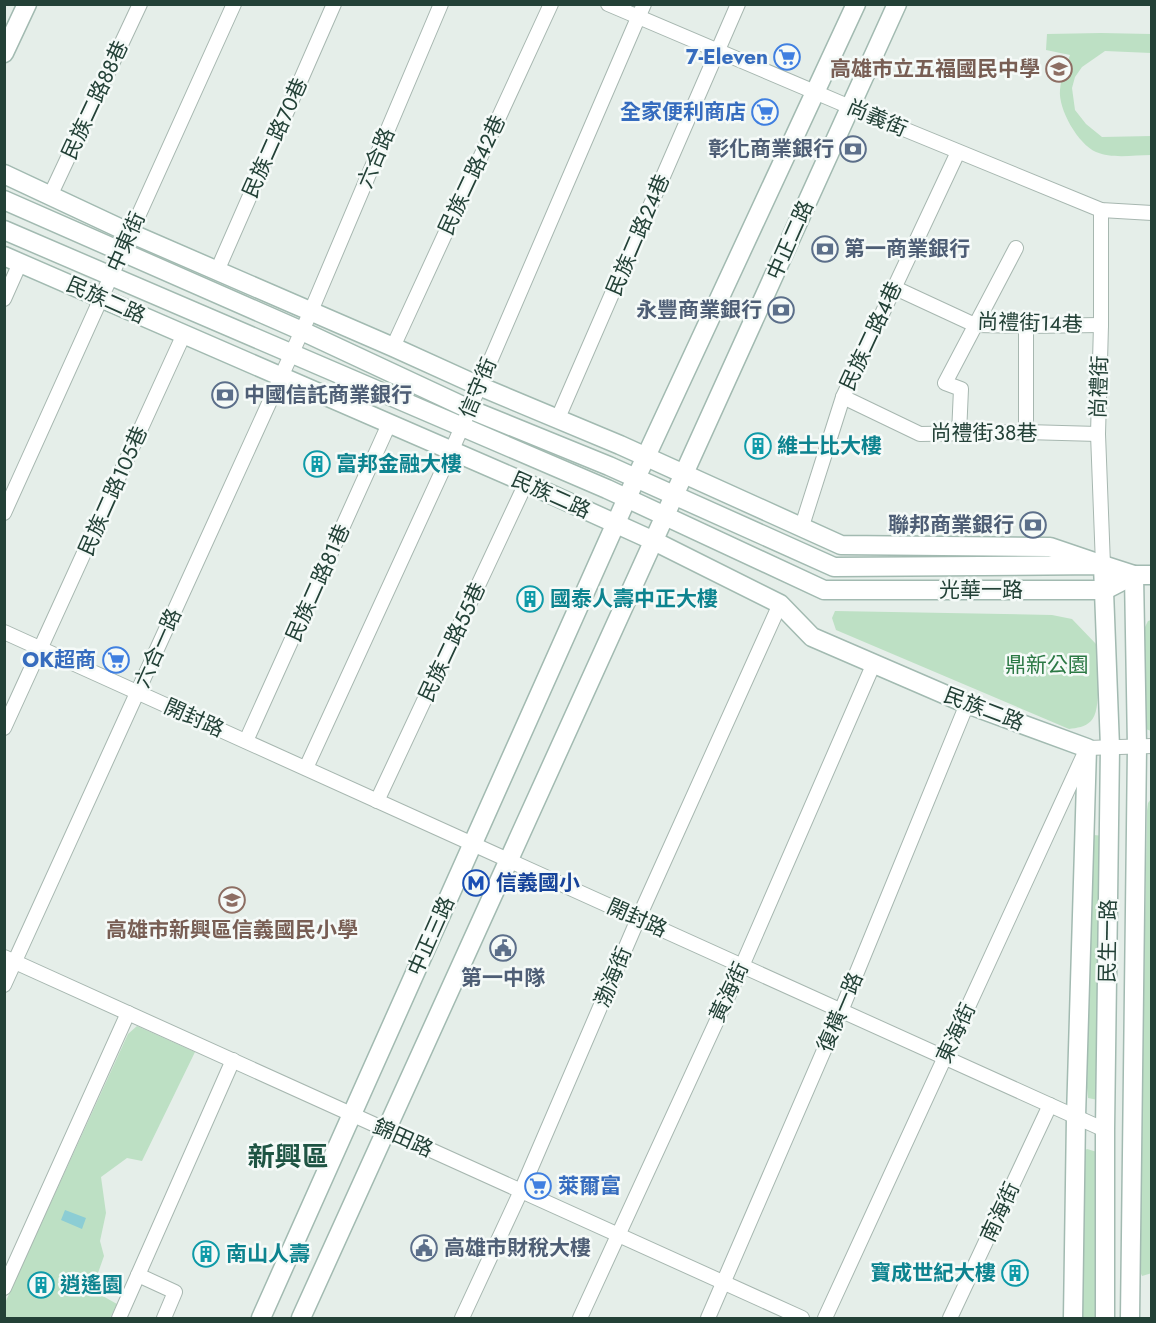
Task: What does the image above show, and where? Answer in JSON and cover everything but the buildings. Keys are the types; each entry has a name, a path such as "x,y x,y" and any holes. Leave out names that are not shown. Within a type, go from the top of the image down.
{"street":[{"path":"4,53 27,4"},
{"name":"民族二路88巷","path":"50,196 140,4"},
{"name":"中東街","path":"4,513 234,4"},
{"name":"民族二路70巷","path":"217,271 334,4"},
{"name":"六合路","path":"311,311 441,4"},
{"name":"民族二路42巷","path":"393,346 551,4"},
{"name":"尚義街","path":"608,4 638,19 1101,210 1152,213"},
{"name":"信守街","path":"306,768 451,452 644,4"},
{"name":"民族二路24巷","path":"558,418 738,4"},
{"name":"中正二路","path":"646,456 856,4"},
{"name":"中正二路","path":"684,475 897,4"},
{"name":"民族二路4巷","path":"802,526 843,397 958,152"},
{"path":"4,174 130,233 393,346 479,386 646,456 802,526"},
{"path":"4,200 302,331 469,409 674,496"},
{"name":"尚禮街","path":"1101,210 1098,434 1103,565"},
{"name":"民族二路","path":"4,230 627,498 824,590"},
{"path":"959,434 961,389 945,383 1016,248"},
{"path":"4,299 12,259"},
{"name":"民族二路","path":"12,259 654,541 780,604 812,637 967,704 1087,748"},
{"name":"尚禮街14巷","path":"893,287 975,325 1101,325"},
{"name":"六合一路","path":"4,985 10,959 138,692 311,311"},
{"path":"1026,326 1026,432"},
{"name":"民族二路105巷","path":"4,728 184,334"},
{"name":"尚禮街38巷","path":"843,397 920,434 1026,432 1098,434"},
{"name":"民族二路81巷","path":"246,741 389,424"},
{"name":"中正三路","path":"261,1318 646,456"},
{"name":"中正三路","path":"301,1318 684,475"},
{"name":"民族二路55巷","path":"377,801 526,483"},
{"name":"光華一路","path":"674,496 834,567 1103,565"},
{"name":"光華一路","path":"802,526 841,545 1050,547 1103,565 1143,575"},
{"name":"民生一路","path":"1103,565 1110,747 1105,1318"},
{"name":"光華一路","path":"824,590 1105,590 1143,575"},
{"name":"民生一路","path":"1130,1318 1144,747 1143,575"},
{"name":"渤海街","path":"462,1318 521,1191 638,919 780,604"},
{"name":"開封路","path":"4,632 1105,1130"},
{"name":"黃海街","path":"580,1318 742,966 874,663"},
{"name":"復橫一路","path":"708,1318 841,1011 967,704"},
{"path":"1087,748 1144,747"},
{"name":"民生一路","path":"1073,1318 1076,1117 1087,748"},
{"name":"東海街","path":"825,1318 1087,748"},
{"name":"錦田路","path":"10,959 802,1318"},
{"path":"4,1288 128,1013"},
{"path":"119,1318 233,1060"},
{"name":"南海街","path":"950,1318 1050,1105"},
{"path":"138,1275 175,1292 164,1318"}],"green space":[{"path":"1047,34 1151,34 1151,53 1105,51 1082,67 1075,77 1072,88 1075,110 1086,124 1102,137 1151,136 1151,155 1116,156 1096,152 1082,142 1070,125 1062,107 1060,90 1070,55 1046,50"},
{"name":"鼎新公園","path":"835,611 1052,615 1072,619 1096,644 1098,696 1095,715 1086,725 1069,729 836,630 832,618"},
{"path":"1151,620 1151,731 1144,726 1144,629"},
{"path":"1151,799 1152,1273 1142,1276 1139,1269 1147,811"},
{"path":"1094,835 1104,836 1098,1100 1088,1098 1087,1087 1092,840"},
{"name":"逍遙園","path":"137,1026 195,1052 142,1161 127,1158 101,1177 106,1213 100,1241 104,1256 92,1290 117,1304 110,1318 5,1318 5,1303 128,1034"},
{"path":"1087,1149 1097,1152 1099,1318 1081,1318 1084,1151"}],"water":[{"path":"65,1210 86,1218 82,1229 61,1220"}],"place":[{"name":"7-Eleven","path":"787,57"},
{"name":"高雄市立五福國民中學","path":"1059,69"},
{"name":"全家便利商店","path":"765,112"},
{"name":"彰化商業銀行","path":"853,149"},
{"name":"第一商業銀行","path":"825,249"},
{"name":"永豐商業銀行","path":"781,310"},
{"name":"中國信託商業銀行","path":"225,395"},
{"name":"維士比大樓","path":"758,446"},
{"name":"富邦金融大樓","path":"317,464"},
{"name":"聯邦商業銀行","path":"1033,525"},
{"name":"國泰人壽中正大樓","path":"530,599"},
{"name":"OK超商","path":"116,660"},
{"name":"信義國小","path":"476,883"},
{"name":"高雄市新興區信義國民小學","path":"232,900"},
{"name":"第一中隊","path":"503,948"},
{"name":"萊爾富","path":"538,1186"},
{"name":"高雄市財稅大樓","path":"424,1248"},
{"name":"南山人壽","path":"206,1254"},
{"name":"寶成世紀大樓","path":"1015,1273"},
{"name":"逍遙園","path":"41,1285"}],"district":[{"name":"新興區","path":"288,1157"}]}
